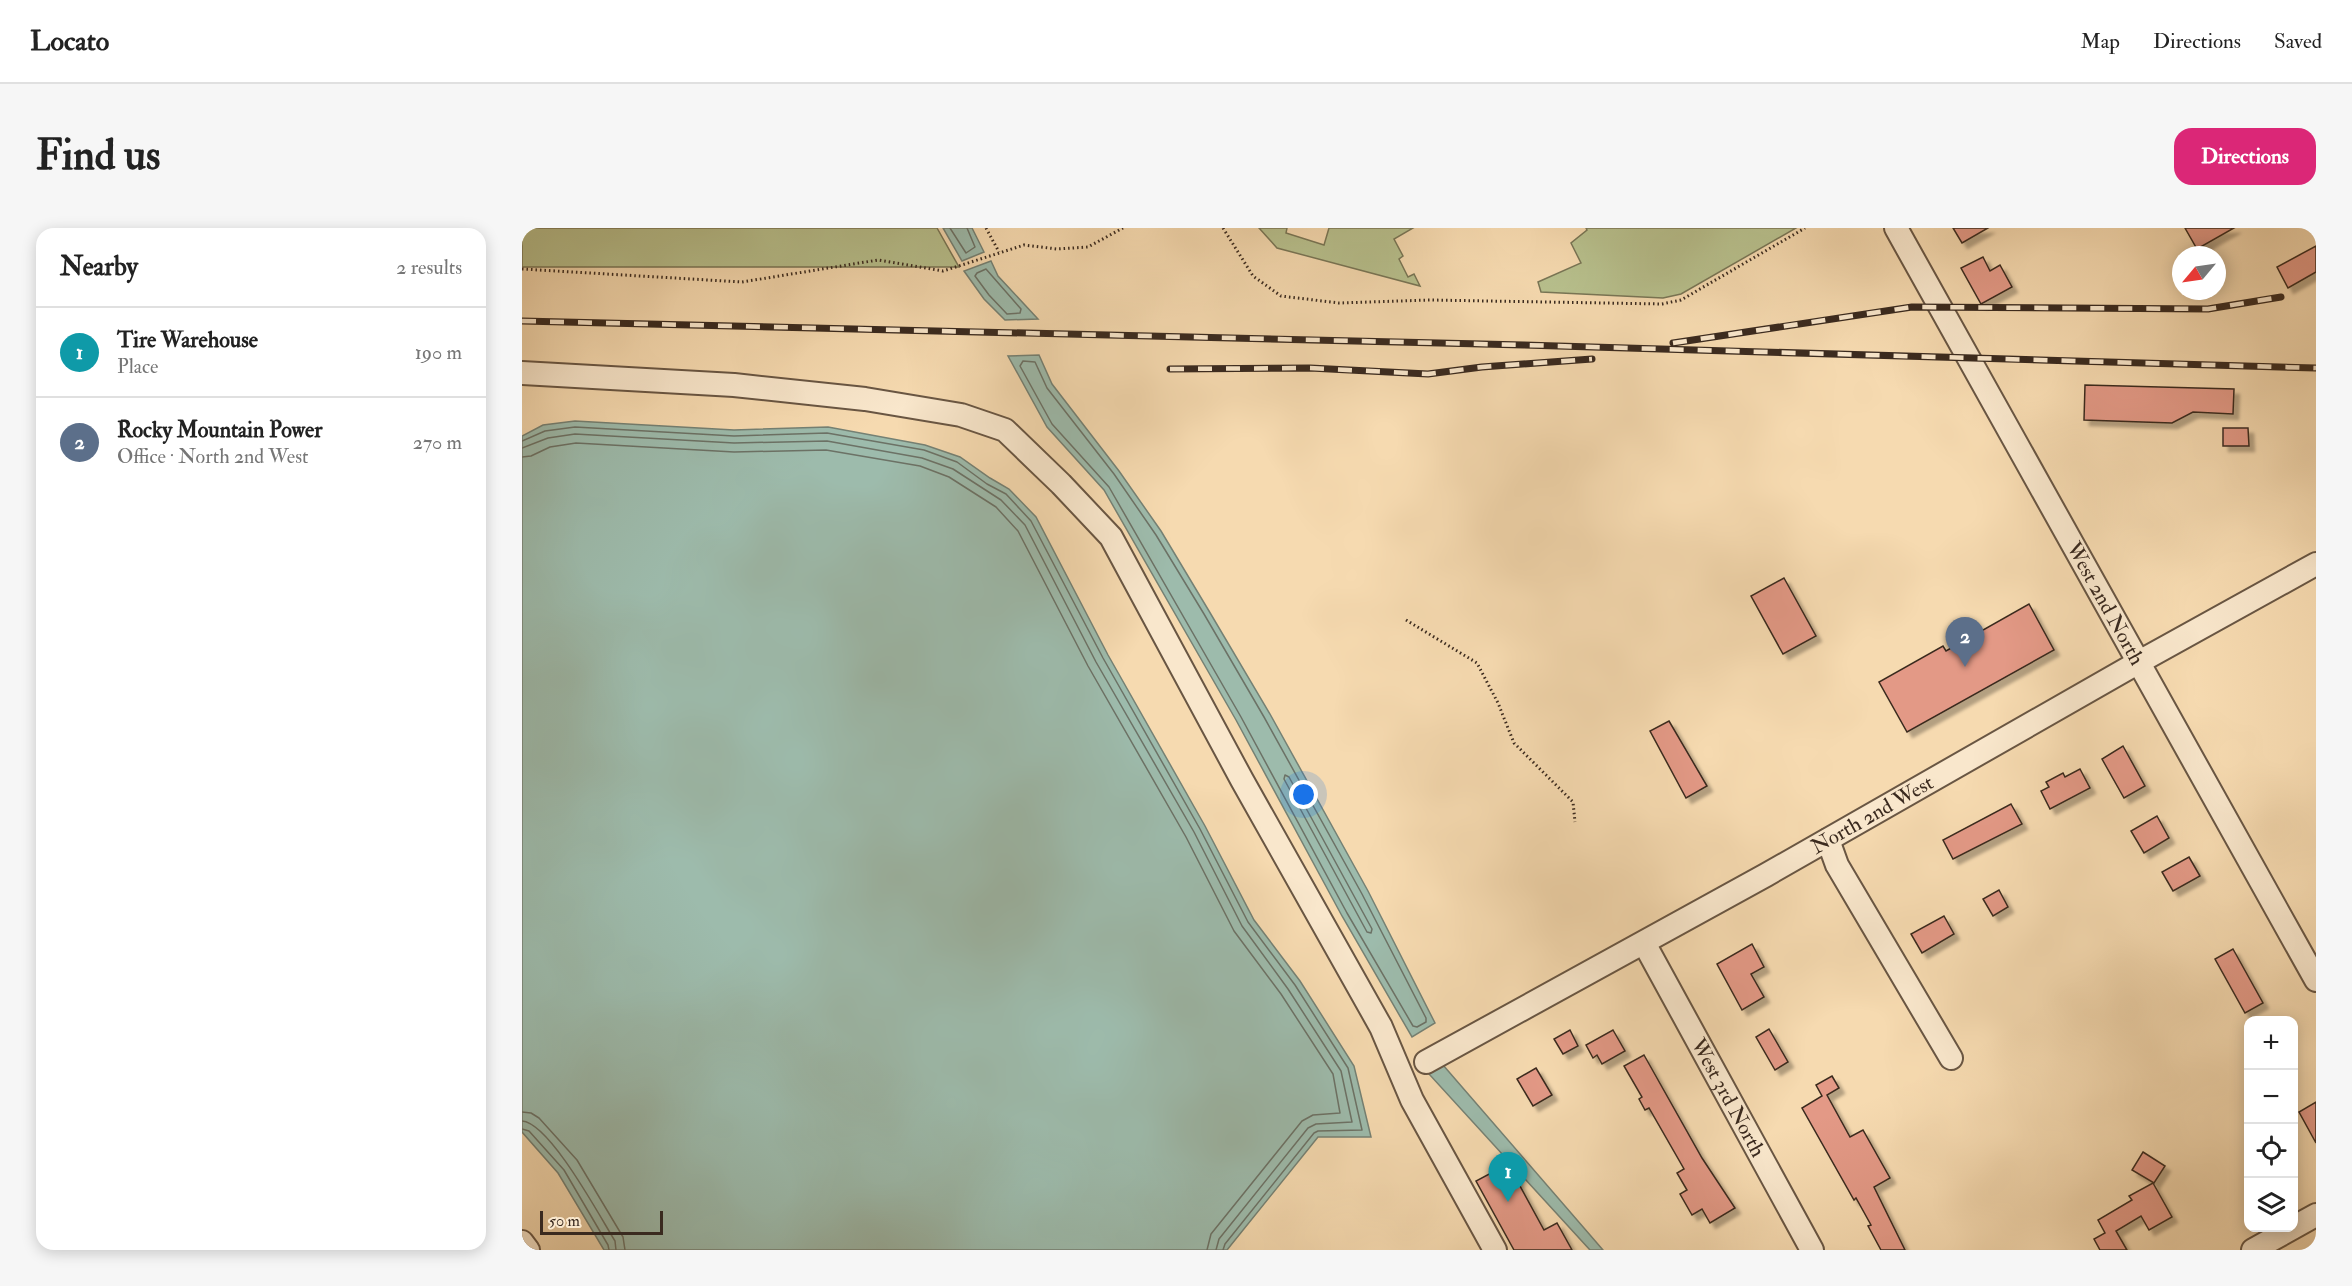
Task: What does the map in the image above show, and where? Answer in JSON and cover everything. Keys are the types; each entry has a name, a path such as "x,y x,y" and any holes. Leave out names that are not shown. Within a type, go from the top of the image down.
{"street":[{"name":"West 2nd North","path":"1896,228 2316,980"},
{"path":"522,373 734,385 865,399 961,415 1005,430 1111,537 1242,780 1381,1027 1412,1100 1494,1250"},
{"name":"North 2nd West","path":"1426,1062 1644,943 2316,564"},
{"path":"1828,840 1837,865 1951,1058"},
{"name":"West 3rd North","path":"1644,943 1812,1250"},
{"path":"2253,1250 2316,1215"},
{"path":"522,1242 528,1250"}],"path":[{"path":"986,228 998,252"},
{"path":"522,269 742,282 878,260 943,271 1024,245 1057,249 1088,247 1123,228"},
{"path":"1223,228 1253,276 1281,296 1339,303 1430,300 1662,304 1680,300 1805,228"},
{"path":"1406,620 1477,663 1498,703 1514,743 1574,802 1575,822"}],"green space":[{"path":"522,228 937,228 959,267 522,267"},
{"path":"1259,228 1287,228 1286,233 1324,245 1329,228 1413,228 1394,239 1403,256 1399,259 1408,277 1414,274 1420,286 1277,248"},
{"path":"1586,228 1796,228 1681,294 1663,298 1541,292 1538,282 1581,263 1571,243 1587,230"}],"water":[{"path":"943,228 972,228 984,252 962,261"},
{"path":"991,261 998,276 1038,319 1005,320 984,299 964,271"},
{"path":"1039,355 1052,384 1119,471 1161,531 1270,714 1368,891 1435,1023 1412,1037 1342,916 1236,720 1104,490 1047,427 1008,356"},
{"path":"575,421 734,430 828,427 925,445 960,457 1009,489 1036,517 1108,655 1205,826 1254,920 1300,981 1354,1066 1371,1137 1318,1137 1227,1250 604,1250 558,1173 522,1132 522,436 543,425"},
{"path":"1443,1065 1603,1250 1590,1250 1429,1074"}],"building":[{"path":"1953,228 1988,228 1962,243"},
{"path":"2185,228 2234,228 2202,246 2195,246"},
{"path":"2316,246 2316,272 2288,288 2277,267"},
{"path":"1983,257 1990,271 2000,265 2012,287 1981,304 1961,268"},
{"path":"2085,385 2234,389 2233,414 2193,412 2172,423 2084,420"},
{"path":"2223,428 2248,428 2249,446 2223,446"},
{"path":"1784,578 1816,636 1783,654 1751,596"},
{"path":"2029,604 2054,650 1907,732 1879,682 1943,646 1946,651"},
{"path":"1669,721 1707,786 1686,798 1650,731"},
{"path":"2123,746 2145,786 2124,798 2102,759"},
{"path":"2080,769 2090,788 2050,809 2041,791 2049,787 2046,782 2063,773 2065,777"},
{"path":"2011,804 2022,824 1953,859 1943,840"},
{"path":"2157,816 2169,838 2144,853 2131,831"},
{"path":"2189,857 2200,876 2173,891 2162,872"},
{"path":"1999,890 2008,907 1993,916 1983,899"},
{"path":"1944,916 1954,934 1922,953 1911,934"},
{"path":"1752,944 1764,967 1751,974 1764,997 1742,1010 1717,964"},
{"path":"2233,949 2263,1003 2245,1013 2215,959"},
{"path":"1769,1029 1788,1062 1775,1070 1756,1037"},
{"path":"1570,1030 1578,1046 1563,1054 1554,1039"},
{"path":"1613,1030 1625,1051 1602,1064 1597,1055 1593,1058 1586,1045"},
{"path":"1644,1055 1702,1158 1735,1208 1710,1223 1702,1209 1692,1215 1680,1194 1687,1190 1677,1173 1684,1169 1649,1108 1645,1110 1639,1099 1642,1097 1624,1066"},
{"path":"1536,1068 1552,1095 1533,1106 1517,1079"},
{"path":"1832,1076 1839,1088 1827,1095 1850,1137 1863,1130 1890,1178 1874,1187 1905,1250 1881,1250 1868,1226 1871,1225 1856,1198 1854,1200 1802,1108 1822,1096 1816,1085"},
{"path":"2316,1102 2316,1143 2299,1112"},
{"path":"2143,1152 2165,1166 2154,1183 2132,1170"},
{"path":"1508,1164 1544,1230 1557,1223 1572,1250 1514,1250 1476,1181"},
{"path":"2153,1183 2172,1217 2149,1230 2141,1216 2116,1231 2127,1250 2100,1250 2094,1239 2105,1233 2098,1220 2132,1200 2129,1196"}],"railway":[{"path":"1673,343 1912,307 2208,309 2281,297"},
{"path":"522,321 1524,345 2316,368"},
{"path":"1170,369 1310,368 1428,374 1482,367 1592,359"}],"place":[{"name":"Rocky Mountain Power","path":"1965,667"},
{"name":"Tire Warehouse","path":"1508,1202"}]}
